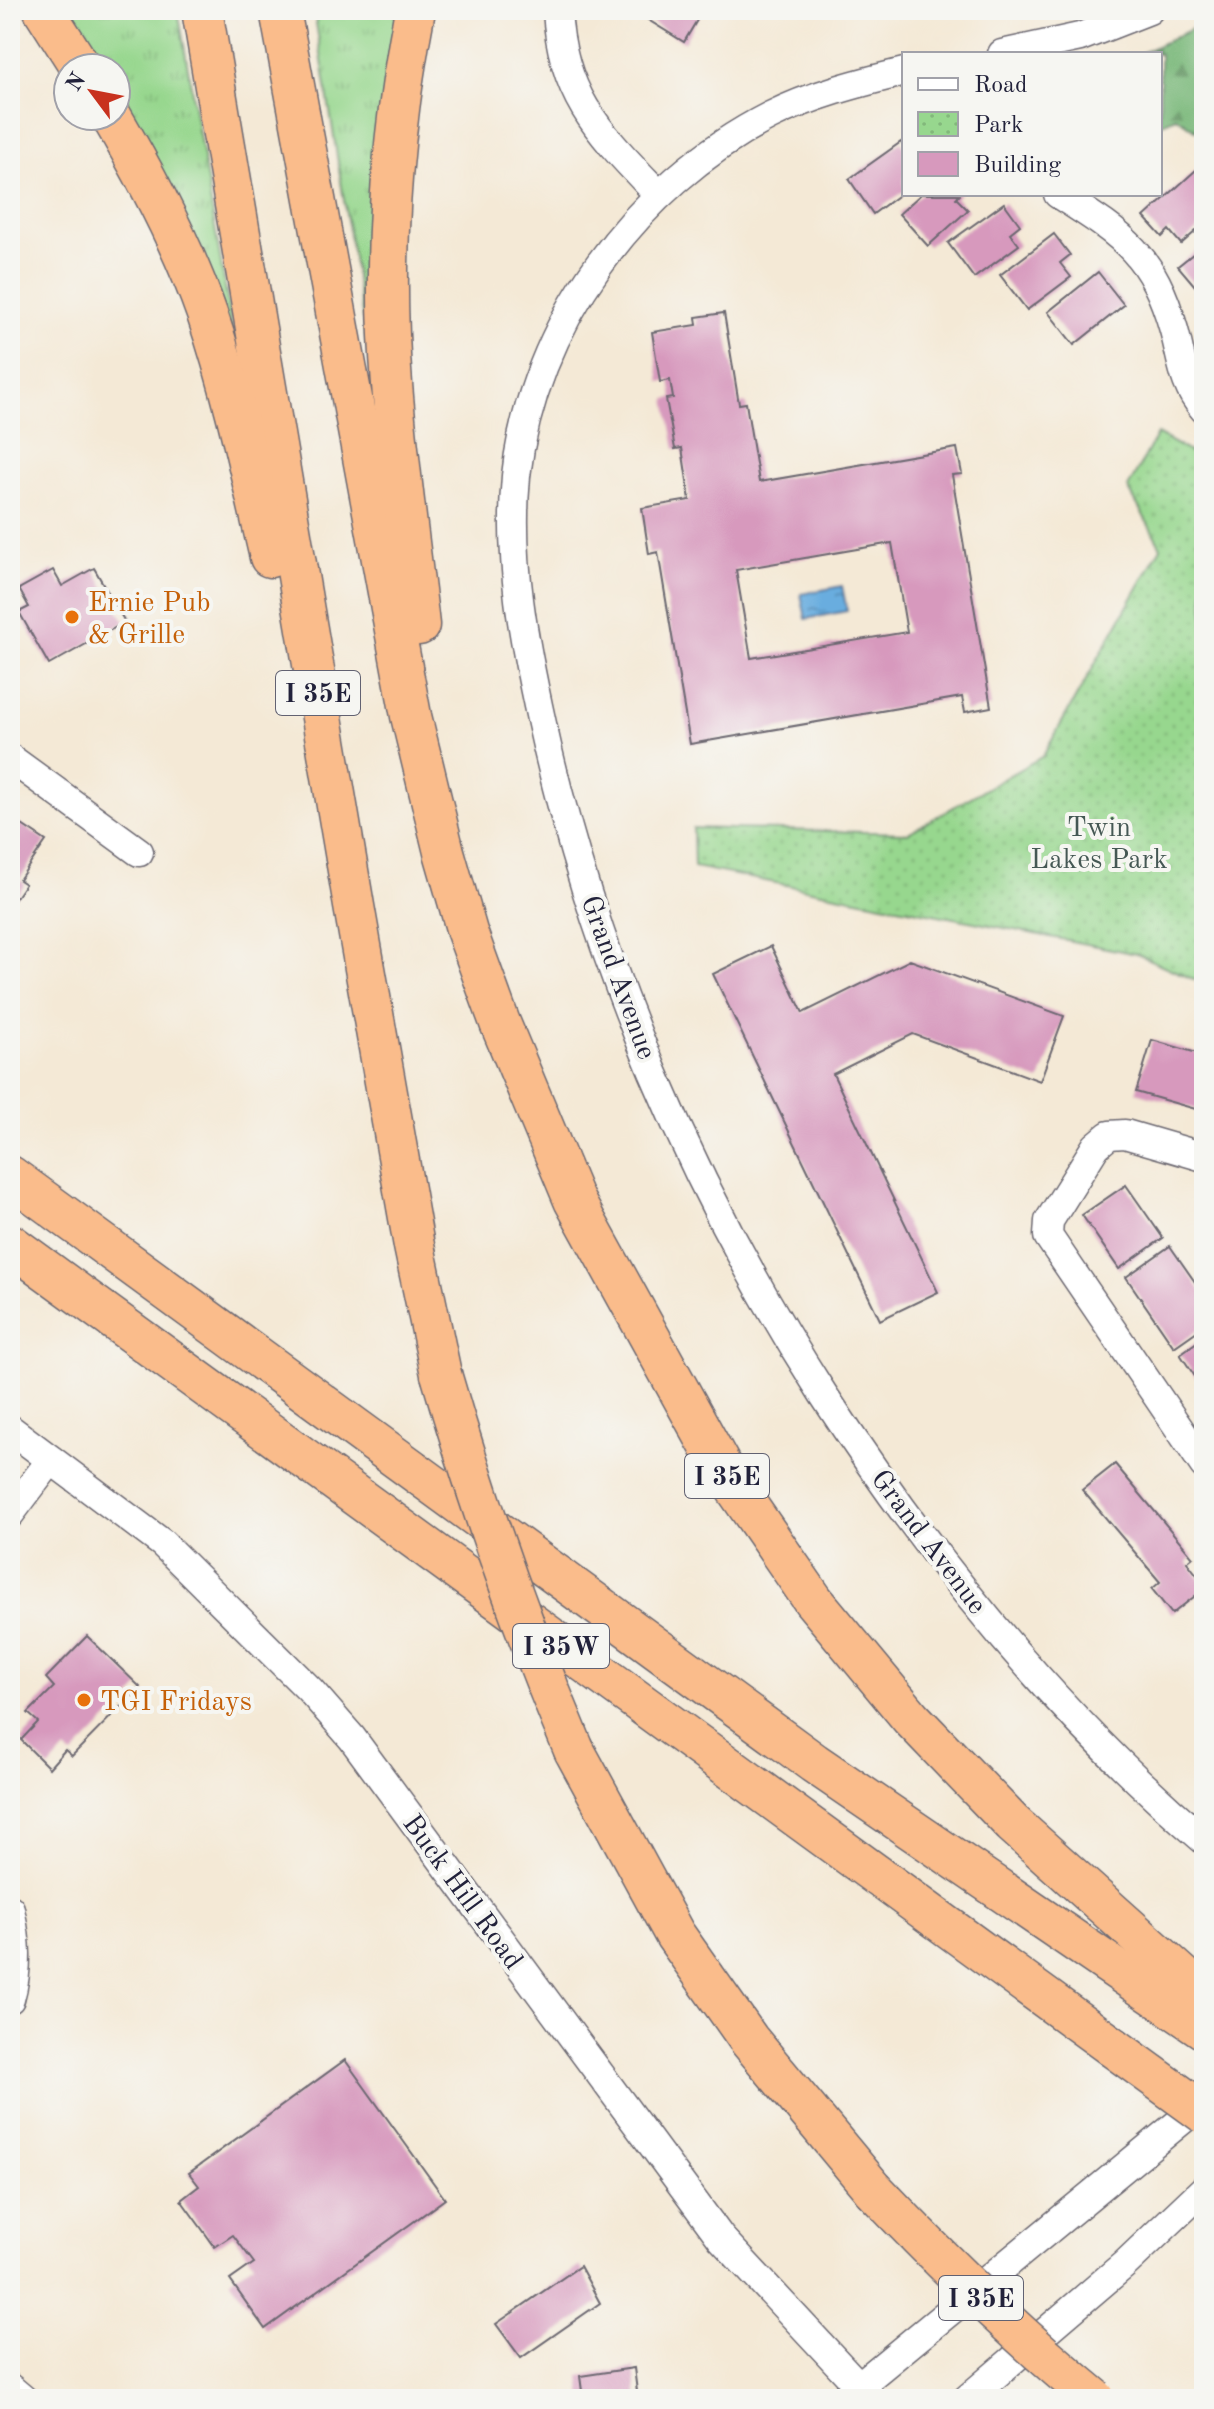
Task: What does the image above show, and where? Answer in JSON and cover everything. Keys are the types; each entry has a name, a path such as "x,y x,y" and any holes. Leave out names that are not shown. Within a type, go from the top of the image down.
{"highway":[{"path":"44,10 71,52"},
{"name":"I 35E","path":"202,10 414,1246 441,1374 471,1477 522,1624 574,1750 675,1935 749,2040 873,2189 933,2252 1047,2360 1095,2399"},
{"name":"I 35E","path":"280,10 411,716 444,852 467,932 500,1023 574,1200 723,1470 813,1600 911,1718 1013,1824 1187,1994"},
{"path":"415,10 391,187 388,276 391,384 444,852"},
{"path":"120,132 171,228 207,314 231,396 354,906"},
{"name":"I 35W","path":"10,1176 814,1763 1187,1994 1204,2029"},
{"name":"I 35W","path":"10,1244 1204,2113"}],"street":[{"path":"557,10 559,43 568,79 586,112 659,195"},
{"path":"1011,52 1080,37 1149,10"},
{"name":"Grand Avenue","path":"902,72 853,84 768,117 719,148 659,195 592,274 559,334 533,400 517,472 513,532 517,590 528,661 554,774 612,964 677,1128 714,1206 764,1297 824,1395 924,1537 1033,1670 1122,1763 1204,1840"},
{"path":"1061,196 1123,236 1143,260 1166,302 1192,396 1204,409"},
{"path":"10,758 139,852"},
{"path":"1204,1157 1125,1134 1109,1135 1096,1146 1049,1221 1048,1236 1204,1465"},
{"name":"Buck Hill Road","path":"12,1436 51,1460 162,1543 310,1690 352,1738 721,2238 857,2395"},
{"path":"10,1514 51,1460"},
{"path":"10,1909 18,1944 18,1970 10,1999"},
{"path":"857,2395 1204,2102"},
{"path":"967,2399 1125,2264 1204,2189"},
{"path":"10,2388 23,2399"}],"green space":[{"path":"61,10 178,10 238,363 128,132 132,132 132,52 85,52"},
{"path":"314,10 398,10 374,391"},
{"path":"1204,23 1204,136 1176,117 1162,123 1162,52 1144,52"},
{"name":"Twin Lakes Park","path":"1157,434 1204,460 1204,984 1137,954 694,867 693,828 908,833 1043,756 1161,547 1128,488"}],"water":[{"path":"842,586 847,611 806,619 801,594"}],"building":[{"path":"632,10 703,10 684,42"},
{"path":"901,142 902,192 873,214 849,179"},
{"path":"1196,170 1204,179 1204,224 1181,244 1169,230 1162,237 1144,217"},
{"path":"919,196 958,196 956,198 968,210 928,246 899,214"},
{"path":"1004,203 1020,225 1010,233 1019,245 974,278 948,243"},
{"path":"1054,234 1070,255 1060,263 1071,277 1027,310 1000,275"},
{"path":"1204,245 1204,279 1195,286 1178,266"},
{"path":"1098,272 1124,305 1074,345 1048,312"},
{"path":"724,313 739,404 746,403 759,482 957,448 962,474 952,475 991,707 965,712 962,697 690,744 658,552 649,554 642,508 690,500 682,448 675,449 666,399 673,398 670,380 660,382 652,332 697,325 696,317","holes":["892,543 907,632 751,658 736,570"]},
{"name":"Ernie Pub & Grille","path":"94,568 125,622 49,665 19,612 29,607 19,589 53,570 62,586"},
{"path":"10,817 46,841 19,880 25,884 10,906"},
{"path":"771,946 803,1013 910,960 1064,1016 1040,1081 913,1034 833,1074 938,1292 880,1320 713,974"},
{"path":"1152,1040 1204,1055 1204,1094 1199,1110 1136,1092"},
{"path":"1126,1185 1163,1238 1119,1269 1082,1215"},
{"path":"1170,1246 1204,1295 1204,1326 1174,1347 1126,1277"},
{"path":"1204,1337 1204,1390 1180,1354"},
{"path":"1115,1464 1193,1557 1187,1562 1204,1584 1204,1589 1172,1614 1152,1589 1160,1582 1082,1490"},
{"name":"TGI Fridays","path":"87,1636 140,1687 72,1756 65,1750 49,1768 21,1740 38,1722 28,1713 54,1687 46,1678"},
{"path":"345,2060 445,2199 265,2329 230,2280 254,2263 233,2235 215,2247 181,2200 199,2186 189,2173"},
{"path":"580,2266 600,2303 521,2358 496,2324"},
{"path":"634,2368 638,2399 583,2399 580,2376"}],"place":[{"name":"Ernie Pub & Grille","path":"72,617"},
{"name":"TGI Fridays","path":"84,1700"}]}
